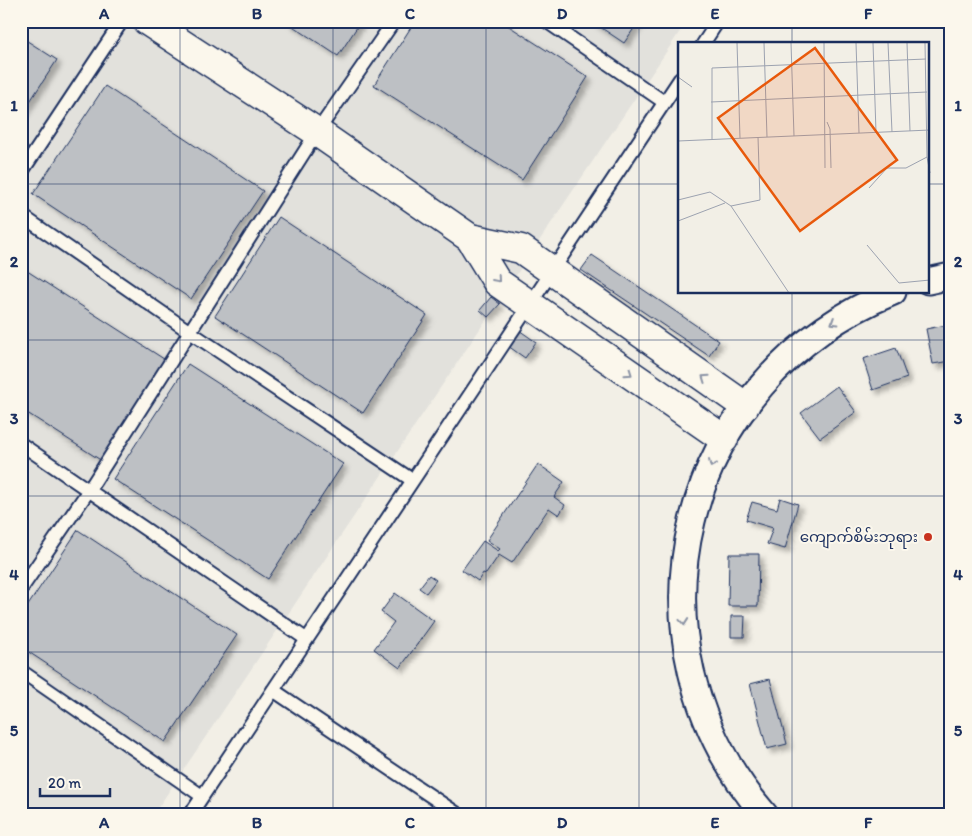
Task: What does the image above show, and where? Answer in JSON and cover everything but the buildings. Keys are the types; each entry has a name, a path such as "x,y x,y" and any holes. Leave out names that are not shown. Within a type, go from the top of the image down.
{"street":[{"path":"147,21 317,132 470,238 522,249 744,406"},
{"path":"470,238 498,282 724,439"},
{"path":"930,281 951,276"},
{"path":"765,815 739,782 714,738 696,690 685,639 683,587 688,536 702,486 724,439 744,406 782,362 804,344 852,311 888,294"}],"lane":[{"path":"21,173 122,21"},
{"path":"21,589 89,490 317,132 394,21"},
{"path":"546,21 664,102"},
{"path":"704,42 718,21"},
{"path":"190,815 678,82"},
{"path":"21,215 190,332 412,480"},
{"path":"21,444 306,639"},
{"path":"21,671 202,796"},
{"path":"273,690 459,815"}],"shaded area":[{"path":"21,21 687,21 153,815 21,815"}],"place":[{"name":"ကျောက်စိမ်းဘုရား","path":"928,537"}]}
